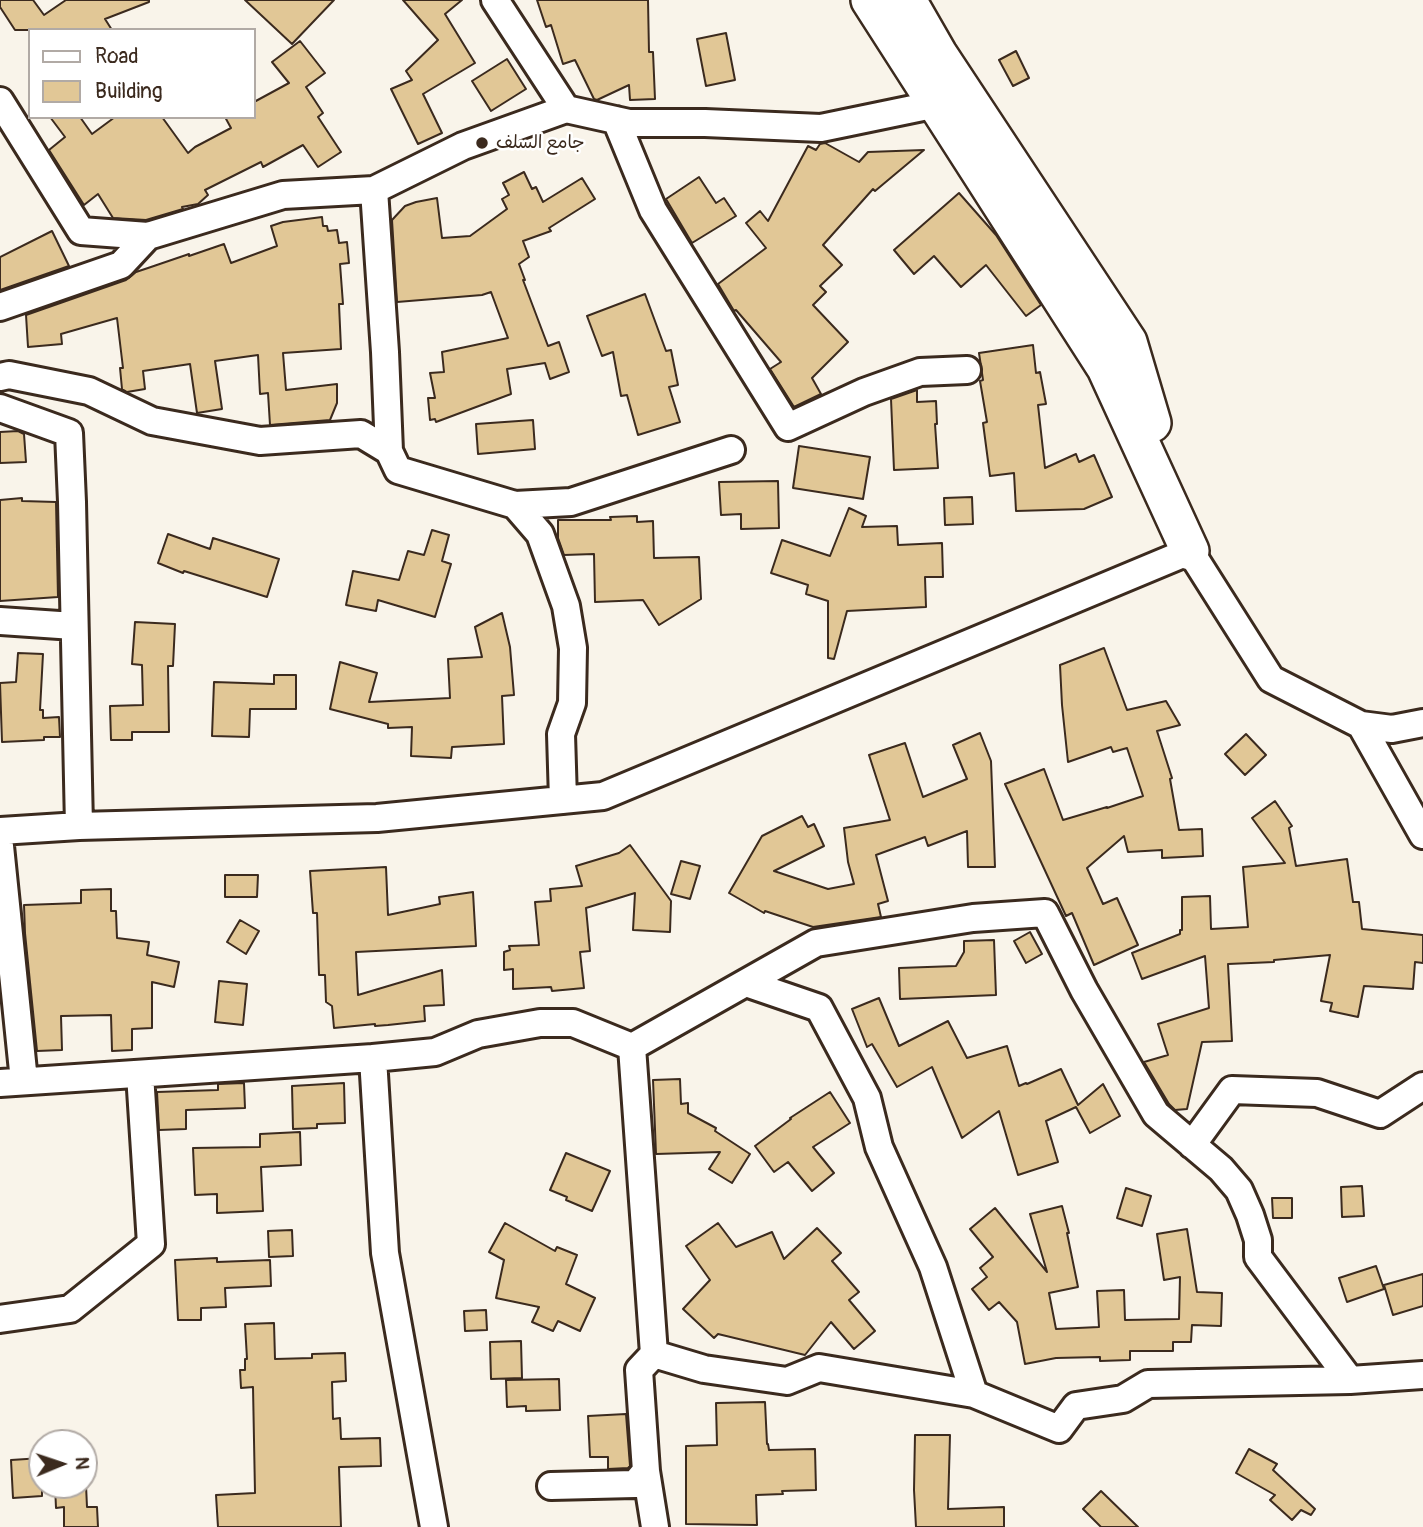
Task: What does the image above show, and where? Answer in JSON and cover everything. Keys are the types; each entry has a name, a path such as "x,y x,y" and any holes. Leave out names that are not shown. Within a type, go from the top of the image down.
{"main road":[{"path":"870,0 1106,368 1190,551"},
{"path":"907,0 939,54 1128,342 1190,551"}],"street":[{"path":"495,0 566,109"},
{"path":"0,101 80,231 148,236 283,195 374,190 463,146 566,109 629,123 821,128 937,104"},
{"path":"616,120 653,210 788,427 864,392 920,372 967,370"},
{"path":"374,190 386,352 389,451 398,470 515,505 571,502 731,450"},
{"path":"0,307 121,265 148,236"},
{"path":"0,377 9,375 89,391 152,421 166,424 260,441 361,434 389,451"},
{"path":"0,408 69,433 79,826"},
{"path":"515,505 540,534 566,606 573,648 572,703 561,734 564,800"},
{"path":"0,831 79,826 377,818 603,796 1190,551 1271,679 1361,725 1392,729 1423,743"},
{"path":"0,621 74,626"},
{"path":"1392,729 1423,723"},
{"path":"1361,725 1423,835"},
{"path":"0,846 12,1082 435,1052 478,1034 540,1023 573,1023 632,1047"},
{"path":"632,1047 816,943 973,918 1045,913 1084,990 1156,1114 1221,1169 1239,1190 1258,1240 1258,1257 1350,1380"},
{"path":"746,983 819,1008 867,1098 879,1147 933,1267 974,1394"},
{"path":"632,1047 654,1354 639,1370 646,1471 655,1527"},
{"path":"373,1058 385,1253 434,1527"},
{"path":"0,1319 70,1309 151,1244 140,1074"},
{"path":"1192,1145 1232,1090 1317,1093 1380,1114 1423,1086"},
{"path":"654,1354 704,1368 787,1381 819,1368 974,1394 1059,1429 1076,1406 1123,1399 1148,1384 1423,1376"},
{"path":"551,1486 635,1484 646,1471"}],"building":[{"path":"0,0 33,0 44,15 66,0 149,0 105,19 111,28 15,30 0,7"},
{"path":"245,0 334,0 292,44"},
{"path":"403,0 462,0 445,14 475,63 423,94 442,133 418,144 391,89 412,80 406,71 438,40"},
{"path":"537,0 648,0 649,52 653,52 655,99 630,100 629,85 594,99 575,60 563,64 551,25 546,27"},
{"path":"726,33 735,80 706,86 697,39"},
{"path":"300,41 325,73 306,87 323,113 318,117 341,152 318,167 303,145 263,167 261,162 205,190 208,195 198,204 146,220 113,218 98,194 84,205 49,150 65,137 52,119 81,119 92,134 112,119 163,119 188,153 231,128 226,119 256,119 256,101 289,83 272,62"},
{"path":"1016,51 1029,78 1013,86 999,60"},
{"path":"507,59 526,89 491,111 472,81"},
{"path":"825,143 859,162 868,152 924,150 875,191 873,189 823,245 842,265 820,286 826,292 813,305 848,342 812,378 821,394 794,407 770,369 781,362 736,310 734,311 718,284 766,248 746,223 760,211 768,221 808,146 816,150 820,144"},
{"path":"524,172 532,189 536,187 543,202 582,178 595,199 549,228 551,231 523,241 529,257 519,264 548,346 559,342 569,372 550,379 545,363 507,369 511,394 436,422 435,419 430,420 428,398 435,398 430,373 444,372 442,352 508,338 491,292 397,302 392,220 405,206 437,198 442,238 470,236 507,209 502,199 509,195 503,183"},
{"path":"699,177 716,203 724,198 736,216 692,243 666,199"},
{"path":"959,193 996,235 1041,305 1026,316 986,265 961,287 934,256 914,274 894,250"},
{"path":"322,217 323,226 327,226 328,231 337,230 339,243 347,242 349,263 340,264 343,304 339,304 341,349 283,353 286,390 337,384 337,403 330,420 270,425 268,393 260,394 258,355 215,361 222,409 197,413 190,364 143,371 145,389 127,392 122,389 120,368 123,368 117,318 61,334 62,344 28,347 26,315 126,280 136,272 224,244 231,263 277,246 271,226"},
{"path":"52,231 69,266 0,290 0,257"},
{"path":"645,294 666,351 671,350 678,385 669,387 680,422 638,435 627,395 621,396 613,352 602,356 587,316"},
{"path":"1033,345 1036,373 1040,372 1046,404 1038,405 1045,468 1076,454 1079,462 1094,455 1112,497 1084,509 1016,511 1014,473 990,476 983,423 987,422 980,381 983,380 979,353"},
{"path":"917,390 917,402 936,401 938,468 894,470 891,399"},
{"path":"533,420 535,449 478,454 476,424"},
{"path":"18,431 24,434 26,462 0,463 0,432"},
{"path":"799,446 870,457 863,499 793,488"},
{"path":"778,481 779,528 741,529 741,514 721,515 719,482"},
{"path":"972,497 973,524 945,525 944,498"},
{"path":"22,498 22,501 56,502 58,597 0,601 0,500"},
{"path":"849,508 866,516 862,527 897,526 898,545 942,543 943,577 925,577 926,607 847,611 834,659 828,658 828,601 806,594 808,585 771,573 782,540 830,556"},
{"path":"637,516 637,522 653,521 654,558 699,557 701,599 659,625 643,600 595,602 594,554 564,555 558,538 558,520 611,520 610,517"},
{"path":"432,530 449,535 442,561 451,564 435,617 378,600 376,611 346,605 353,571 399,580 408,551 424,555"},
{"path":"168,534 210,549 213,538 279,559 267,597 184,571 183,573 158,563"},
{"path":"502,613 510,647 514,695 502,696 504,744 452,747 451,758 411,756 412,727 388,728 388,724 330,709 340,662 377,673 369,702 450,698 448,659 482,657 475,627"},
{"path":"135,622 175,624 173,666 168,666 169,732 132,732 132,740 111,740 110,706 143,705 142,665 132,664"},
{"path":"1104,648 1127,710 1166,701 1180,725 1157,731 1172,778 1170,779 1179,830 1202,829 1203,856 1162,858 1162,850 1128,852 1124,836 1087,868 1103,904 1117,898 1138,945 1094,965 1072,913 1066,916 1005,784 1044,769 1063,820 1143,796 1127,748 1113,752 1111,747 1068,762 1060,665"},
{"path":"18,653 43,654 40,710 43,710 43,718 59,717 60,737 2,742 0,683 16,682"},
{"path":"274,675 296,675 296,709 250,709 249,737 212,736 214,682 274,684"},
{"path":"980,733 991,761 995,867 968,867 967,831 928,846 925,837 876,855 888,901 878,904 881,917 813,927 765,911 764,913 729,893 762,836 802,816 808,827 814,824 824,846 774,871 828,889 854,884 844,828 890,820 869,755 905,743 923,797 967,779 953,745"},
{"path":"1246,734 1266,755 1245,775 1225,754"},
{"path":"1275,801 1292,826 1289,828 1296,866 1347,859 1353,902 1359,902 1362,929 1423,935 1423,963 1415,962 1413,989 1364,986 1358,1017 1330,1011 1332,1003 1321,1001 1330,955 1228,964 1232,1041 1202,1042 1187,1109 1175,1110 1144,1062 1168,1055 1158,1024 1209,1008 1205,956 1142,979 1132,953 1180,934 1182,897 1210,896 1211,929 1248,927 1243,867 1285,863 1252,818"},
{"path":"630,845 671,901 670,932 633,930 635,893 586,908 590,951 580,952 584,988 552,991 551,987 513,989 513,969 504,970 504,952 510,950 509,946 539,945 535,902 551,901 550,889 582,886 576,866 619,853"},
{"path":"681,861 700,866 690,899 671,894"},
{"path":"386,867 388,915 440,904 439,897 473,892 476,946 356,952 358,995 442,970 444,1005 424,1006 425,1021 334,1028 332,1006 326,1002 325,975 319,975 317,913 313,913 310,871"},
{"path":"225,875 258,875 257,897 225,897"},
{"path":"111,889 111,911 116,911 117,938 149,942 147,955 179,962 174,987 152,982 152,1028 132,1029 132,1050 112,1051 111,1015 61,1016 62,1050 37,1051 24,905 81,903 81,890"},
{"path":"240,920 259,931 246,954 227,942"},
{"path":"1030,932 1042,954 1026,963 1014,941"},
{"path":"994,940 996,995 900,999 899,968 956,966 964,952 964,941"},
{"path":"219,981 247,984 243,1025 215,1022"},
{"path":"879,998 899,1046 948,1021 967,1058 1007,1046 1019,1086 1061,1069 1078,1105 1103,1084 1120,1116 1090,1133 1076,1107 1046,1121 1058,1162 1018,1175 999,1111 962,1138 932,1067 897,1087 872,1044 867,1047 852,1009"},
{"path":"680,1079 681,1104 688,1103 688,1113 716,1128 715,1131 750,1154 732,1183 709,1169 720,1152 656,1154 653,1080"},
{"path":"244,1083 245,1108 186,1110 186,1129 159,1130 157,1092 218,1090 218,1084"},
{"path":"344,1083 345,1123 317,1124 317,1128 293,1129 292,1086"},
{"path":"830,1092 850,1123 813,1147 834,1173 812,1191 788,1162 774,1172 755,1146 790,1118"},
{"path":"300,1132 301,1165 261,1167 263,1211 217,1213 217,1194 195,1195 193,1148 260,1147 260,1134"},
{"path":"566,1153 610,1171 592,1211 550,1190"},
{"path":"1362,1186 1364,1216 1342,1217 1341,1187"},
{"path":"1126,1188 1151,1196 1142,1226 1117,1218"},
{"path":"1272,1198 1292,1198 1292,1218 1273,1218"},
{"path":"1062,1206 1078,1287 1049,1293 1056,1329 1099,1327 1097,1291 1124,1290 1125,1320 1179,1319 1180,1277 1164,1280 1157,1234 1187,1229 1197,1292 1222,1293 1221,1326 1192,1325 1191,1342 1173,1342 1173,1351 1130,1351 1130,1360 1100,1361 1100,1357 1056,1358 1025,1364 1017,1322 999,1302 989,1310 972,1289 987,1277 980,1268 993,1257 970,1229 995,1208 1047,1272 1030,1214"},
{"path":"505,1223 555,1251 557,1247 577,1255 566,1284 595,1298 580,1331 558,1321 553,1331 532,1322 539,1307 496,1298 504,1260 489,1252"},
{"path":"718,1223 736,1247 772,1232 784,1259 817,1228 841,1253 832,1261 859,1292 849,1300 875,1331 854,1349 831,1322 805,1355 718,1334 714,1338 683,1309 710,1280 686,1246"},
{"path":"292,1230 293,1256 269,1257 268,1231"},
{"path":"217,1258 217,1262 270,1260 271,1286 225,1288 226,1307 201,1308 201,1320 178,1320 175,1260"},
{"path":"1376,1266 1384,1289 1347,1302 1339,1278"},
{"path":"1423,1274 1423,1306 1393,1315 1384,1285"},
{"path":"486,1310 487,1330 465,1331 464,1311"},
{"path":"274,1323 275,1359 312,1358 312,1354 345,1353 346,1381 332,1382 333,1419 340,1418 341,1439 380,1438 381,1466 339,1467 341,1527 218,1527 216,1495 255,1493 253,1387 241,1388 240,1370 245,1370 247,1359 245,1324"},
{"path":"521,1341 522,1378 491,1379 490,1342"},
{"path":"559,1379 560,1410 526,1411 526,1406 507,1407 506,1380"},
{"path":"765,1402 769,1450 815,1449 816,1490 756,1495 757,1525 686,1524 686,1446 717,1445 716,1403"},
{"path":"626,1414 630,1466 608,1469 608,1457 590,1457 588,1416"},
{"path":"915,1435 950,1435 948,1509 1004,1507 1004,1527 916,1527"},
{"path":"1249,1449 1277,1464 1273,1470 1315,1509 1311,1515 1301,1510 1292,1520 1270,1500 1275,1495 1236,1473"},
{"path":"28,1459 28,1497 13,1498 11,1460"},
{"path":"1101,1491 1138,1527 1101,1527 1083,1509"},
{"path":"56,1499 87,1499 87,1507 97,1507 98,1527 64,1527 64,1507 56,1508"}],"place":[{"name":"جامع السلف","path":"482,143"}]}
